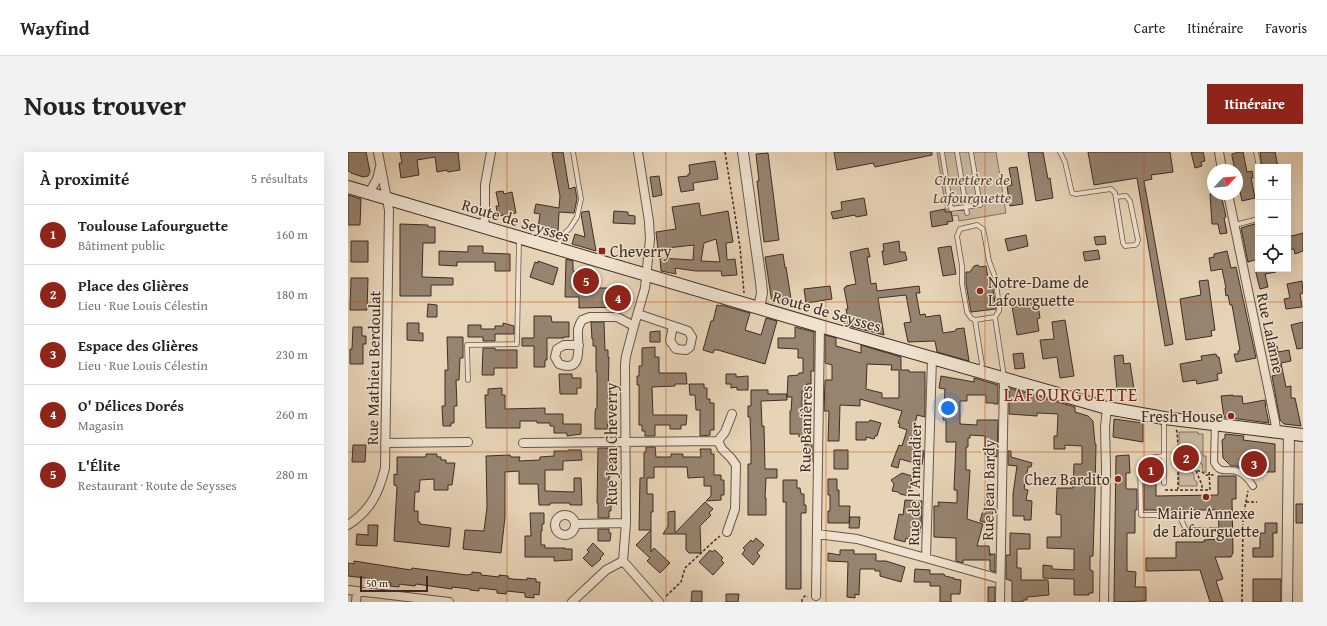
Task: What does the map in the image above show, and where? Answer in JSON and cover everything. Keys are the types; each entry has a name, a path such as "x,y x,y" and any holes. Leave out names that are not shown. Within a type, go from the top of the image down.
{"main road":[{"name":"Route de Seysses","path":"348,187 820,326 1107,408 1168,418 1303,435"}],"street":[{"name":"Rue Mathieu Berdoulat","path":"348,525 357,520 370,505 380,488 385,468 389,210 378,152"},
{"path":"484,227 485,185 491,152"},
{"name":"Rue Jean Cheverry","path":"623,562 626,523 625,364 645,288 650,239 649,222 638,152"},
{"path":"743,152 762,293 759,308"},
{"path":"1219,152 1221,164"},
{"path":"369,193 377,179 380,166"},
{"name":"Rue Lalanne","path":"1229,200 1276,431"},
{"path":"638,314 673,326"},
{"path":"579,345 578,328 582,320 590,316 617,317 634,326"},
{"name":"Rue Banières","path":"816,596 820,326"},
{"name":"Rue de l'Amandier","path":"932,358 926,558 1000,580"},
{"name":"Rue Jean Bardy","path":"1000,602 1004,379"},
{"path":"1104,602 1106,469 1105,427 1107,408"},
{"path":"718,441 732,414"},
{"path":"1215,424 1215,466 1221,470 1238,471 1244,475 1250,486"},
{"path":"1287,602 1289,433"},
{"path":"523,443 718,441"},
{"path":"718,441 722,449 732,458 736,465 735,509 727,532"},
{"path":"385,443 468,442"},
{"path":"576,524 626,523"},
{"path":"817,534 857,539 926,558"},
{"path":"572,602 606,570 623,562 662,600"},
{"path":"348,590 444,602"},
{"path":"356,602 357,591"}],"lane":[{"path":"558,249 561,237 570,228 577,216 581,199 573,152"},
{"path":"942,152 952,209 980,204 971,152"},
{"path":"957,152 967,214"},
{"path":"1060,152 1065,162 1072,193 1076,194 1111,189 1115,193 1123,243 1125,246 1135,245 1138,240 1130,201 1126,196 1116,197"},
{"path":"1256,152 1258,164"},
{"path":"1234,225 1255,220"},
{"path":"980,372 982,364 975,320 967,312 962,284 962,266 957,236 960,229 976,225 983,229 989,261 995,277 1000,305 995,317 1004,370 1004,379"},
{"path":"468,380 467,345 517,344 519,237"},
{"path":"975,320 995,317"},
{"path":"1164,483 1164,456 1168,418"},
{"path":"1164,456 1151,457 1144,460 1140,465 1141,515 1176,515 1180,517 1186,530 1216,530"}],"path":[{"path":"725,152 740,247 744,303"},
{"path":"1168,418 1177,432 1178,490"},
{"path":"1178,447 1193,462 1193,468 1196,471 1202,485 1202,490"},
{"path":"1164,483 1164,490 1210,490 1209,468"},
{"path":"1196,471 1201,471 1206,475 1218,474"},
{"path":"1242,602 1243,517 1250,486"},
{"path":"1246,502 1257,502"},
{"path":"662,600 680,582 685,568 714,541 727,532"}],"green space":[{"name":"Cimetière de Lafourguette","path":"937,152 996,152 1006,213 959,221 958,215 952,216 951,211 946,211"},
{"path":"1179,432 1198,432 1198,434 1203,434 1203,456 1206,456 1206,473 1202,469 1203,465 1199,462 1194,462 1179,447"},
{"path":"1179,451 1190,462 1190,470 1194,474 1194,479 1197,482 1197,486 1179,486"}],"building":[{"path":"348,152 366,152 370,172 368,176 363,177 348,171"},
{"path":"400,152 458,152 460,170 437,172 435,157 417,160 419,175 401,178 399,163 402,163"},
{"path":"563,152 569,189 575,187 577,199 574,213 559,212 558,232 538,229 540,214 534,213 536,204 559,208 560,196 552,153"},
{"path":"834,152 932,152 932,155 875,167 873,163 837,170"},
{"path":"1028,152 1043,152 1048,179 1050,178 1053,198 1036,201"},
{"path":"1088,152 1170,152 1173,172 1151,175 1152,179 1144,181 1173,344 1165,346 1137,178 1094,185"},
{"path":"1191,152 1203,152 1205,161 1201,162 1202,166 1195,168"},
{"path":"1243,152 1247,172 1252,171 1253,178 1251,178 1255,198 1242,201 1243,164 1234,164 1232,154"},
{"path":"1260,152 1275,152 1277,164 1262,164"},
{"path":"768,153 779,240 764,242 757,181 759,181 756,154"},
{"path":"715,161 718,179 693,183 694,190 681,192 678,177 688,176 688,174 690,174 689,165"},
{"path":"1017,167 1023,204 1010,206 1007,186 1012,185 1009,168"},
{"path":"659,176 662,195 653,197 650,177"},
{"path":"503,191 504,194 512,192 516,213 498,216 496,206 499,206 496,192"},
{"path":"348,195 361,199 360,225 348,225"},
{"path":"864,198 867,215 856,217 855,215 833,219 831,212 842,210 841,202"},
{"path":"1210,200 1222,200 1226,217 1224,218 1227,233 1220,234 1218,224 1212,224"},
{"path":"699,203 701,216 728,211 733,242 726,243 727,260 735,259 737,275 722,276 721,271 696,271 675,268 676,274 661,271 660,258 693,260 694,245 658,249 656,232 676,229 672,207","holes":["716,239 720,262 701,261 704,243"]},
{"path":"945,209 945,212 951,212 953,221 947,222 948,224 932,227 930,212"},
{"path":"589,211 596,251 572,244 575,234 585,237 581,214 582,212"},
{"path":"614,211 628,212 628,215 635,216 635,224 613,223"},
{"path":"400,224 428,225 428,227 435,227 435,243 423,243 422,277 453,278 453,285 431,285 431,296 400,296"},
{"path":"1255,224 1255,260 1248,262 1241,228"},
{"path":"1303,233 1303,251 1295,254 1294,249 1291,250 1291,236"},
{"path":"1026,235 1028,246 1008,251 1005,239"},
{"path":"1105,236 1106,244 1096,245 1094,237"},
{"path":"351,241 368,241 368,262 351,262"},
{"path":"899,241 900,252 905,252 907,260 884,265 882,251 884,251 883,244"},
{"path":"468,246 483,246 483,253 510,254 510,271 495,271 495,262 457,262 457,266 439,265 439,251 468,252"},
{"path":"951,246 956,274 943,276 938,248"},
{"path":"868,248 870,257 867,257 871,284 876,283 877,291 919,286 920,293 916,293 920,315 925,314 926,317 940,315 943,333 964,328 969,361 937,352 935,341 908,342 904,323 911,322 906,295 878,298 884,335 845,325 843,314 847,314 846,309 848,309 844,288 846,286 856,284 850,252"},
{"path":"1098,250 1100,259 1085,261 1083,252"},
{"path":"1227,251 1231,268 1236,267 1256,358 1236,362 1234,354 1238,354 1238,351 1240,350 1232,305 1230,305 1228,295 1226,296 1222,269 1211,271 1209,258 1214,257 1214,254"},
{"path":"783,254 791,299 790,301 772,303 765,257"},
{"path":"566,259 573,261 573,271 597,278 598,288 622,288 622,307 579,308 579,297 565,297"},
{"path":"538,261 558,268 553,285 530,277 535,262 538,263"},
{"name":"Notre-Dame de Lafourguette","path":"978,265 980,267 986,266 988,278 991,278 996,309 971,312 966,284 966,272 970,272 974,266"},
{"path":"1256,272 1276,272 1265,274 1268,287 1260,289"},
{"path":"351,278 368,278 367,310 350,310"},
{"path":"1208,280 1215,330 1211,331 1212,336 1186,340 1180,299 1201,295 1199,281"},
{"path":"1302,281 1303,293 1300,294 1302,307 1286,309 1284,299 1290,298 1287,284"},
{"path":"830,286 832,299 806,303 804,289"},
{"path":"1037,298 1040,318 1037,319 1039,331 1017,335 1011,301"},
{"path":"428,304 437,305 437,317 427,317"},
{"path":"717,305 750,313 745,330 761,335 766,318 777,321 765,364 718,350 714,350 713,353 703,350"},
{"path":"534,316 551,316 552,322 569,322 569,337 547,338 547,360 545,360 545,367 534,367 534,346 522,346 522,338 534,338"},
{"path":"1065,320 1074,376 1060,378 1057,357 1043,359 1040,340 1054,339 1052,322"},
{"path":"591,322 604,322 605,350 608,350 609,357 608,429 595,429 595,412 597,408 597,372 596,346 593,346"},
{"path":"1303,322 1303,348 1297,349 1291,325"},
{"path":"407,323 419,323 419,333 423,333 423,341 407,340"},
{"path":"503,323 514,326 514,334 495,334 495,341 483,341 483,337 468,337 468,325 481,325 481,329 495,329 495,326 503,326"},
{"path":"353,327 362,327 362,336 366,336 366,344 363,344 363,364 350,364 350,349 352,349"},
{"path":"795,327 814,332 814,371 811,371 811,384 807,384 807,391 802,391 802,411 804,411 804,424 806,424 806,437 799,437 799,434 790,434 790,411 792,397 787,397 788,376 803,373 803,358 798,358 798,349 778,348 778,338 795,338"},
{"path":"660,331 660,342 650,342 650,332"},
{"path":"825,335 836,338 836,346 861,353 861,345 901,357 901,370 909,370 909,372 925,372 925,417 917,415 914,428 921,430 915,449 924,451 922,465 900,459 898,468 891,466 899,445 902,446 907,430 899,427 900,424 898,423 902,411 860,399 860,406 840,405 839,441 828,441 829,411 824,411 825,380 832,380 832,365 825,363","holes":["867,364 892,365 891,370 899,370 899,398 882,398 882,393 866,389"]},
{"path":"447,337 463,337 463,358 460,358 459,380 456,380 457,406 454,406 454,423 451,423 451,426 443,426 442,406 445,406 445,370 448,370"},
{"path":"1277,346 1278,352 1289,350 1291,361 1281,363 1286,387 1291,386 1291,398 1295,398 1301,426 1284,424 1280,420 1272,376 1276,375 1270,347"},
{"path":"655,347 655,357 659,357 659,373 686,373 687,384 652,387 653,415 687,415 686,425 681,425 681,429 670,429 670,425 655,425 655,436 645,436 645,431 642,431 642,425 639,425 639,385 637,385 637,376 639,376 639,366 642,366 642,348"},
{"path":"483,348 495,348 495,350 517,350 517,368 494,368 494,375 482,375"},
{"path":"1023,353 1025,368 1015,369 1013,354"},
{"path":"1216,354 1217,357 1219,357 1222,373 1217,374 1218,380 1197,384 1196,380 1183,382 1180,364 1202,360 1201,356"},
{"path":"1123,355 1124,364 1130,363 1134,389 1117,390 1114,356"},
{"path":"559,374 572,374 572,378 581,378 581,388 577,388 577,394 560,394"},
{"path":"726,374 736,374 736,377 748,376 748,390 737,390 737,387 731,388 731,384 726,384"},
{"path":"941,376 974,382 974,378 998,385 998,404 986,403 986,395 967,395 967,401 960,401 960,424 977,425 977,420 998,420 997,457 985,454 985,436 970,435 970,438 968,438 968,447 966,447 966,470 970,470 967,519 983,524 977,546 989,546 990,556 990,554 995,554 995,572 990,570 990,560 963,560 963,563 956,561 956,538 934,537 934,506 939,506 938,502 957,503 957,490 954,490 956,442 946,442 946,420 943,420 945,389 939,388"},
{"path":"689,384 704,384 704,388 707,388 707,399 710,399 710,403 714,403 714,430 710,430 710,435 700,436 700,410 696,410 695,395 690,395"},
{"path":"502,388 502,395 505,395 505,409 545,408 545,414 563,414 563,424 581,424 581,434 567,436 567,433 554,433 554,426 550,426 550,423 537,423 537,421 520,421 520,428 486,428 485,395 488,395 488,389"},
{"path":"1009,388 1075,407 1075,412 1088,416 1093,421 1096,444 1093,556 1090,556 1090,570 1093,571 1093,593 1089,593 1089,595 1074,595 1074,579 1043,578 1043,565 1052,566 1052,569 1074,570 1074,549 1047,548 1047,537 1061,537 1061,515 1056,514 1057,488 1073,488 1074,464 1082,464 1082,446 1065,445 1065,449 1054,449 1054,436 1057,436 1058,414 1037,413 1037,416 1009,414"},
{"path":"751,390 768,390 768,394 787,394 787,400 761,401 762,426 764,426 765,469 777,469 777,478 766,478 766,515 748,515 748,464 751,464 751,445 748,406 751,406"},
{"path":"1221,396 1242,396 1243,404 1265,400 1269,423 1224,417"},
{"path":"1114,419 1143,423 1143,442 1113,437"},
{"path":"870,420 881,423 877,436 875,436 874,439 866,437 866,440 856,440 856,422 869,422"},
{"path":"1225,434 1244,436 1243,440 1275,444 1275,472 1250,472 1237,466 1231,466 1223,458 1222,440 1225,438"},
{"path":"805,444 812,444 812,462 805,462"},
{"path":"353,445 366,445 365,462 352,462"},
{"path":"646,447 655,447 656,457 671,457 671,454 683,454 683,457 701,457 700,449 711,449 711,454 714,454 714,475 721,475 721,480 724,480 724,495 721,495 721,500 706,501 711,496 711,486 704,486 704,477 688,478 687,467 654,467 654,478 647,478 647,494 653,494 651,530 639,530 640,478 644,478 644,452 646,452"},
{"path":"598,448 608,448 610,457 611,476 609,476 609,491 611,491 611,511 609,511 609,518 598,518"},
{"path":"581,450 582,460 563,461 563,470 545,470 545,491 574,492 574,478 581,478 582,505 570,505 570,503 550,503 550,505 539,505 538,484 519,484 519,471 505,472 505,517 501,553 463,549 465,530 484,531 487,507 486,456 510,455 511,457 520,457 519,461 540,460 540,457 554,456 554,451"},
{"path":"834,450 848,450 848,469 834,469"},
{"path":"1008,451 1011,451 1011,457 1032,463 1031,467 1028,467 1024,489 1028,490 1026,500 1032,501 1031,520 1024,520 1024,516 1013,516 1013,494 1017,466 1008,465"},
{"path":"426,454 437,454 437,457 441,457 441,460 446,460 446,463 455,463 452,485 448,485 448,490 434,490 434,479 420,480 419,492 415,492 414,511 418,511 418,522 420,522 420,524 451,528 449,547 394,541 397,486 394,485 394,474 397,475 397,457 426,457"},
{"path":"1129,455 1130,473 1126,473 1126,489 1137,489 1137,510 1135,510 1135,533 1127,533 1127,571 1136,572 1135,587 1146,587 1146,601 1114,602 1116,456"},
{"path":"1144,469 1156,469 1156,496 1218,495 1218,476 1236,476 1236,499 1232,499 1233,553 1231,557 1215,557 1223,579 1216,581 1223,602 1210,602 1200,570 1146,571 1146,558 1176,558 1176,542 1204,542 1204,540 1219,539 1219,530 1218,510 1144,510"},
{"path":"902,473 912,476 909,496 892,491 894,484 891,480"},
{"path":"828,479 837,479 839,506 850,506 849,523 828,523 830,495 828,495"},
{"path":"783,480 797,480 797,488 800,488 801,494 804,494 804,505 806,505 806,513 801,513 801,589 786,589 786,502 783,502"},
{"path":"905,500 922,501 919,537 914,536 912,540 906,538 905,542 894,539 899,514 903,515"},
{"path":"986,500 993,502 994,508 990,524 980,521"},
{"path":"705,502 713,509 709,513 711,515 700,526 701,553 689,553 686,550 686,534 663,534 668,526 668,512 675,511 675,533"},
{"path":"1296,504 1303,504 1303,523 1296,523"},
{"path":"530,513 544,513 544,524 542,524 541,531 541,545 545,545 545,548 572,549 572,560 554,561 554,557 525,557 525,536 531,536"},
{"path":"850,517 860,517 859,528 849,528"},
{"path":"1265,523 1277,523 1277,533 1273,533 1273,557 1253,557 1253,548 1260,548 1260,533 1265,533"},
{"path":"368,525 378,525 377,546 356,545 357,534 368,535"},
{"path":"598,529 609,529 609,533 611,533 610,541 598,541"},
{"path":"651,530 651,552 654,548 670,563 660,573 647,561 650,558 636,545"},
{"path":"1010,533 1030,534 1030,549 1017,549 1017,568 1021,568 1021,580 1048,580 1049,595 1027,597 1027,600 1023,600 1023,602 1012,602 1012,581 1006,579 1006,555 1010,555"},
{"path":"756,538 764,545 757,553 760,556 753,565 742,554 745,550 743,548 751,540 753,542"},
{"path":"593,543 604,554 592,567 583,558 589,552 587,550"},
{"path":"710,550 712,552 715,550 723,558 721,560 724,563 713,575 699,562"},
{"path":"840,550 854,550 854,554 876,554 876,561 886,561 905,567 901,582 880,576 880,571 875,571 875,569 860,569 859,595 855,594 855,598 847,597 848,562 828,561 828,553 840,555"},
{"path":"354,561 411,570 412,568 467,575 472,574 472,572 481,573 481,575 499,577 499,575 508,576 508,578 512,579 536,579 536,582 540,582 539,595 534,594 534,598 525,597 525,593 507,591 506,594 497,593 497,590 479,588 479,591 416,584 415,586 399,584 399,587 390,586 391,583 374,581 374,579 348,576 348,563 354,564"},
{"path":"915,569 930,570 930,574 944,574 945,576 961,580 960,594 951,594 951,602 940,602 940,586 930,586 930,582 914,582"},
{"path":"1253,579 1281,579 1281,602 1253,602"},
{"path":"988,587 995,587 995,602 988,602"},
{"path":"692,591 702,591 702,602 691,602"},
{"path":"726,594 739,594 738,602 726,602"}],"place":[{"name":"Cheverry","path":"602,251"},
{"name":"L'Élite","path":"586,281"},
{"name":"Notre-Dame de Lafourguette","path":"980,291"},
{"name":"O' Délices Dorés","path":"618,298"},
{"name":"Fresh House","path":"1231,416"},
{"name":"Place des Glières","path":"1186,458"},
{"name":"Espace des Glières","path":"1254,464"},
{"name":"Toulouse Lafourguette","path":"1151,470"},
{"name":"Chez Bardito","path":"1118,479"},
{"name":"Mairie Annexe de Lafourguette","path":"1206,497"}],"district":[{"name":"LAFOURGUETTE","path":"1071,394"}]}
